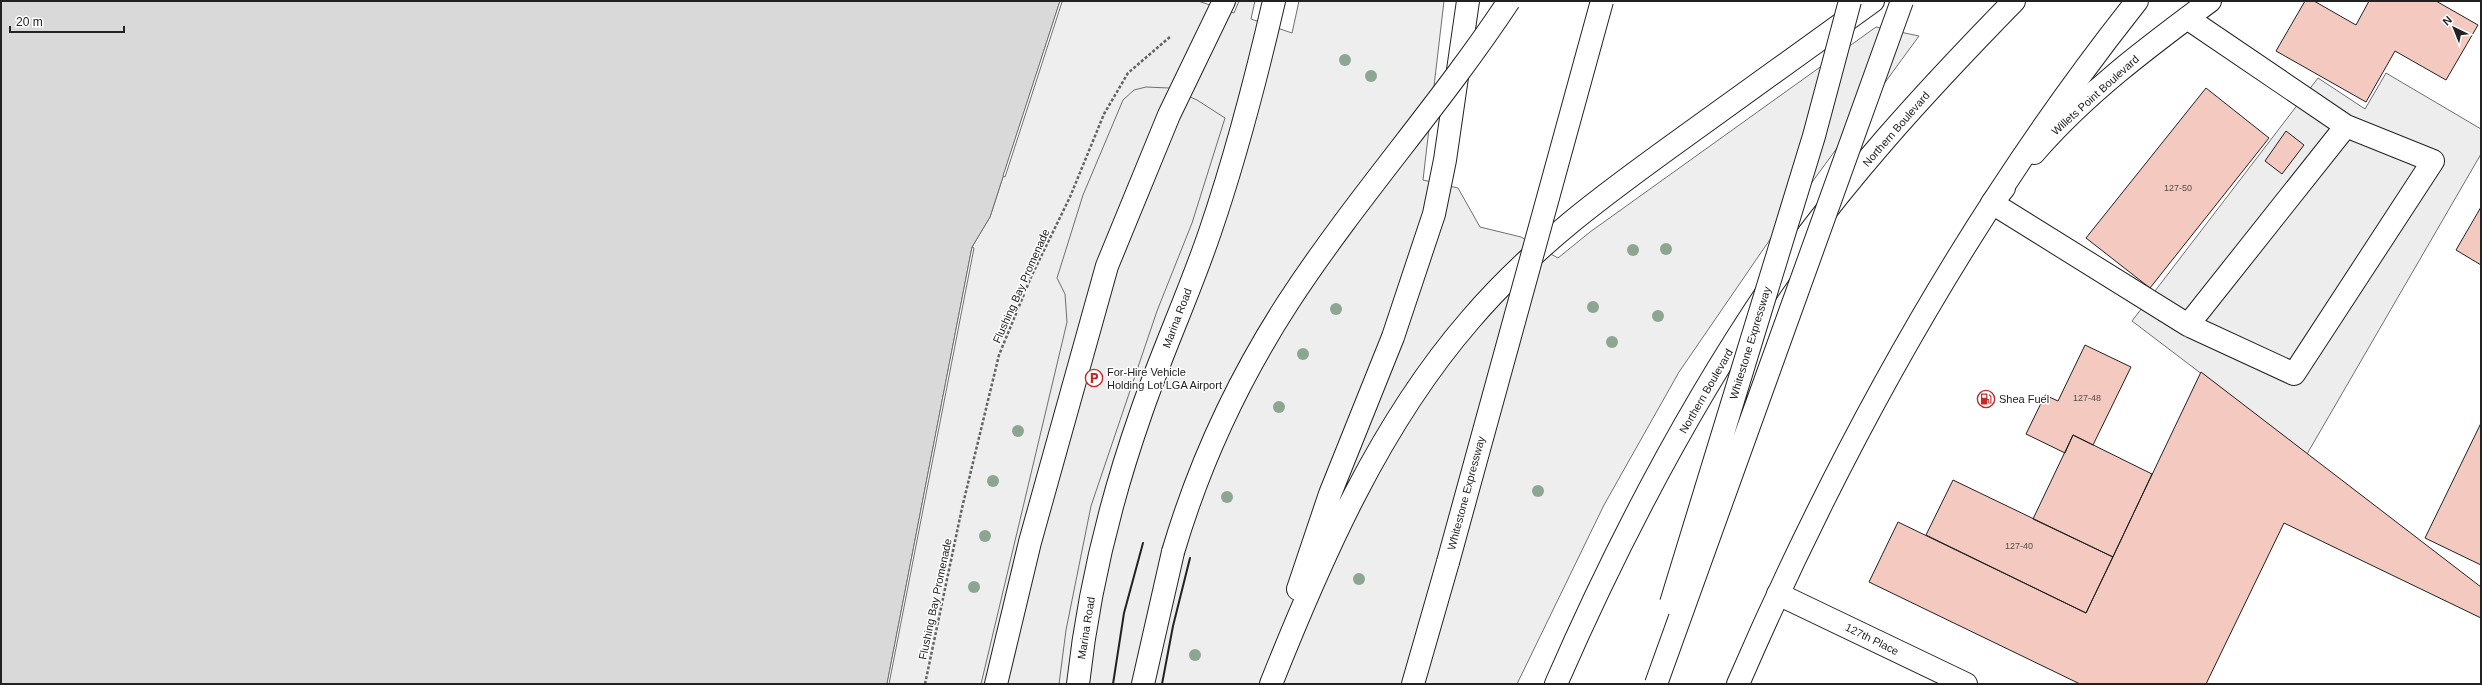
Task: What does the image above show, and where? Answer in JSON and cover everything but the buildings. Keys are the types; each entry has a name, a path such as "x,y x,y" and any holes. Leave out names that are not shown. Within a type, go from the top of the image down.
{"main road":[{"path":"996,684 1030,542 1107,266 1170,115 1224,1"},
{"name":"Marina Road","path":"1078,684 1083,641 1096,572 1116,493 1140,417 1217,212 1252,95 1274,1"},
{"path":"1268,684 1319,525 1393,337 1434,214 1445,160 1468,1"},
{"path":"1143,684 1173,552 1197,480 1217,433 1259,352 1289,302 1343,224 1472,55 1509,1"},
{"name":"Whitestone Expressway","path":"1413,684 1602,1"},
{"name":"Whitestone Expressway","path":"1646,684 1814,136 1850,1"},
{"path":"1271,684 1323,562 1376,454 1422,381 1470,319 1520,266 1573,219 1873,1"},
{"path":"1656,684 1902,1"},
{"name":"Northern Boulevard","path":"1556,684 1616,554 1662,467 1708,385 1772,285 1842,191 1927,93 2014,1"},
{"path":"1738,684 1778,594 1862,424 1931,301 1992,203 2056,111 2137,1"},
{"name":"Willets Point Boulevard","path":"1992,203 2017,172 2067,118 2120,70 2210,1"},
{"path":"1992,203 2188,325 2294,374 2433,161 2346,126 2187,18"},
{"path":"2188,325 2346,126"},
{"path":"1425,684 1448,562"},
{"name":"127th Place","path":"1778,594 1966,684"}],"path":[{"name":"Flushing Bay Promenade","path":"925,684 962,508 1000,354 1030,277 1070,197 1104,114 1128,73 1177,31"}],"shaded area":[{"path":"1,1 1060,1 990,217 972,247 887,684 1,684"},
{"path":"1060,1 1198,1 1234,13 1239,1 1255,1 1251,19 1292,33 1299,1 1444,1 1423,180 1458,188 1480,227 1521,237 1558,258 1590,232 1876,27 1919,36 1769,241 1679,372 1604,505 1517,684 887,684 972,247 990,217"},
{"path":"2386,73 2481,129 2481,154 2307,454 2132,321 2318,78 2365,109"},
{"name":"For-Hire Vehicle Holding Lot LGA Airport","path":"1146,87 1169,88 1197,100 1225,118 1192,223 1157,311 1091,506 1066,630 1059,684 981,684 1067,322 1065,294 1057,278 1083,195 1123,100 1134,90"}],"pier":[{"path":"1060,1 1062,2 1005,177 1003,176"},
{"path":"972,247 974,248 889,684 887,684"}],"wall":[{"path":"1113,684 1124,613 1143,543"},
{"path":"1162,684 1173,626 1190,558"}],"place":[{"name":"For-Hire Vehicle Holding Lot LGA Airport","path":"1094,378"},
{"name":"Shea Fuel","path":"1986,399"}]}
